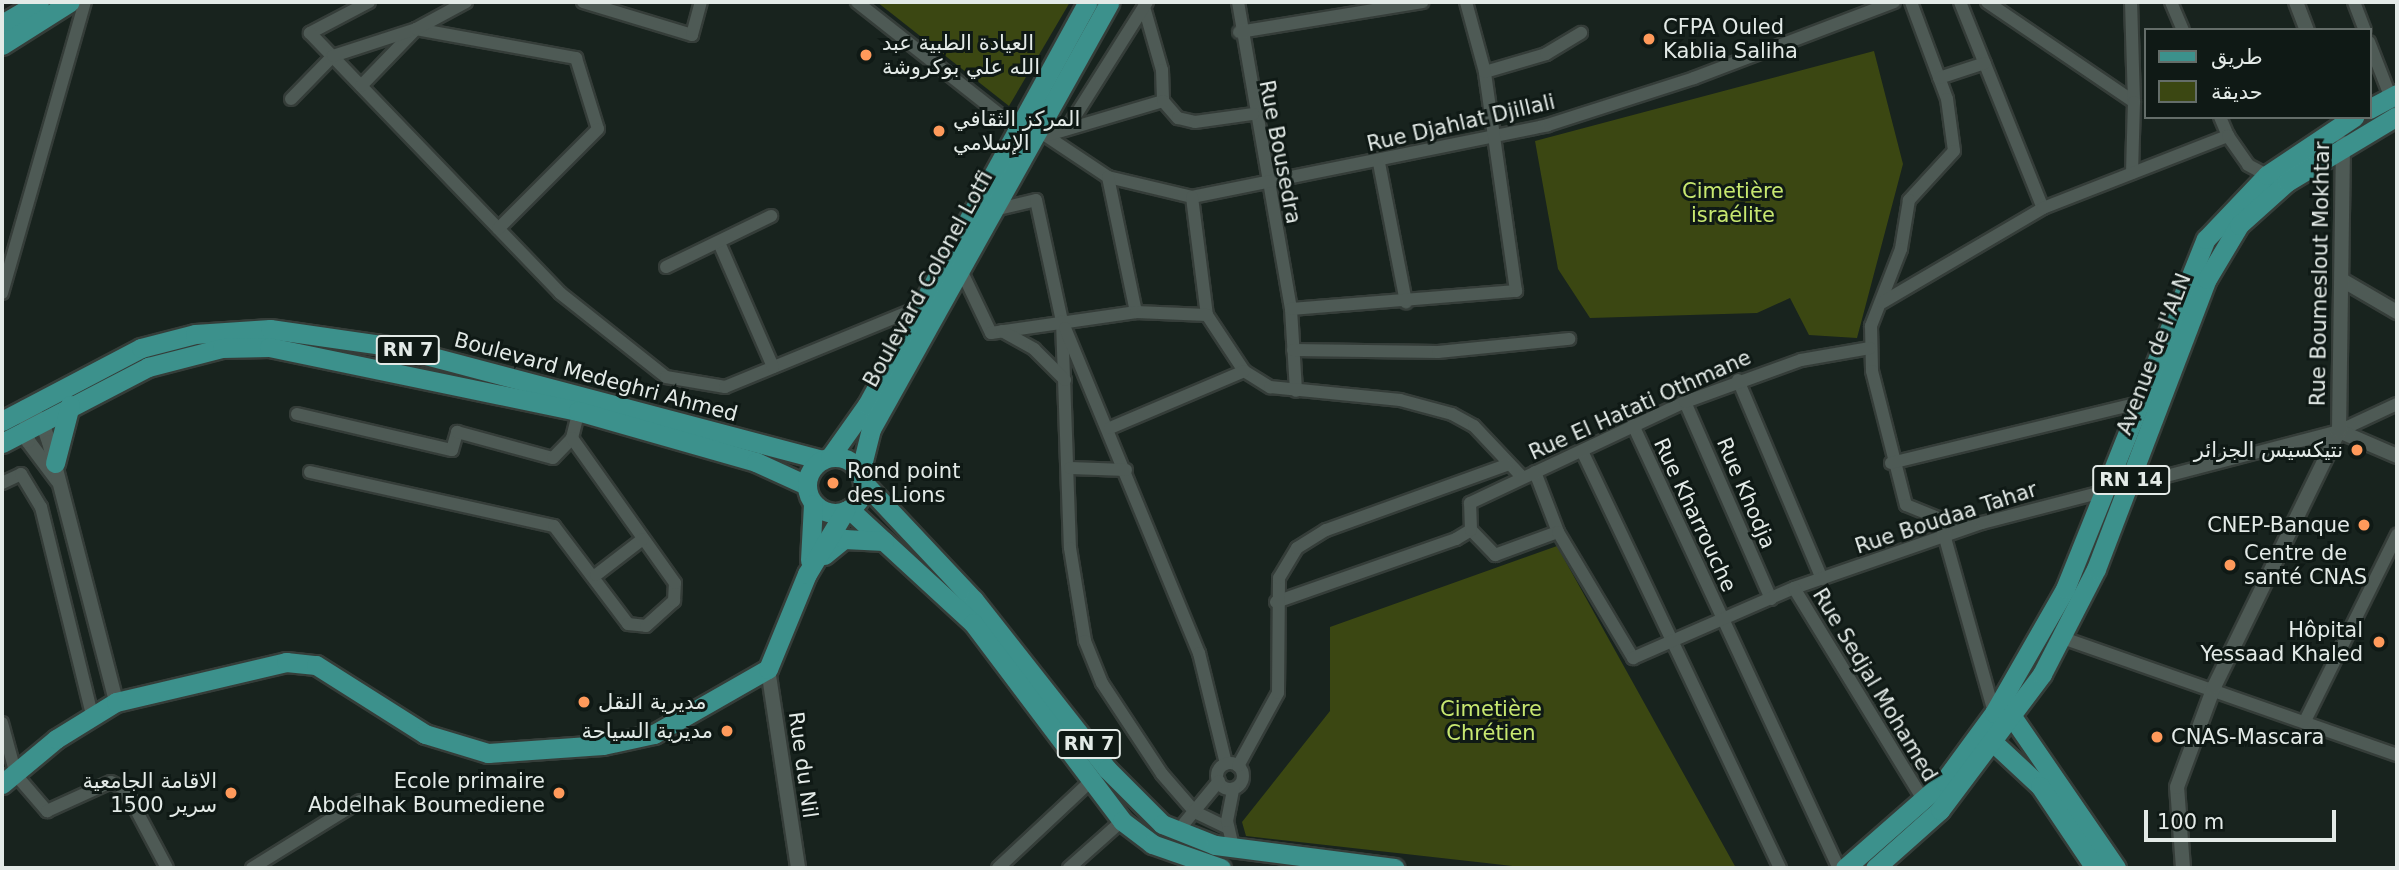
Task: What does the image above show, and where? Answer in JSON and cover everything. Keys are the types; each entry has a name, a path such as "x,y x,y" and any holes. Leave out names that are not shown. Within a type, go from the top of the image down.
{"main road":[{"path":"2,24 39,2"},
{"path":"2,45 70,2"},
{"name":"Boulevard Colonel Lotfi","path":"826,459 867,405 1015,127 1088,2"},
{"name":"Boulevard Colonel Lotfi","path":"861,478 871,429 990,211 1042,132 1110,2"},
{"path":"2371,108 2395,102"},
{"name":"Avenue de l'ALN","path":"1875,868 1940,810 1996,744 2060,637 2129,485 2223,249 2262,201 2343,145 2395,102"},
{"name":"Avenue de l'ALN","path":"1845,868 1924,802 1994,713 2070,579 2106,491 2135,404 2206,239 2267,175 2346,119"},
{"name":"Boulevard Medeghri Ahmed","path":"2,421 141,348 247,329 395,347 581,404 756,462 810,495"},
{"name":"Boulevard Medeghri Ahmed","path":"2,443 70,405 148,367 244,346 327,355 581,404 826,459"},
{"path":"57,472 70,405"},
{"path":"2,799 9,780 92,714 116,702 286,662 316,665 425,734 488,753 603,745 654,734 768,668 807,574 847,510 861,478 848,460 826,459 810,495 807,574"},
{"name":"RN 7","path":"861,478 974,600 1108,769 1141,806 1177,832 1231,838 1308,863 1395,868"},
{"path":"810,495 828,513 847,510"},
{"name":"RN 7","path":"847,510 973,623 1122,821 1152,844 1221,868"},
{"path":"807,574 844,538 884,541"},
{"path":"2013,718 2116,868"},
{"path":"1996,744 2040,786 2095,868"}],"street":[{"path":"2,293 85,2"},
{"path":"369,2 310,33 569,302 666,377 725,387 918,308"},
{"path":"291,99 332,56 416,29 466,2"},
{"path":"583,2 601,5 692,35 701,2"},
{"path":"857,2 1015,127"},
{"name":"Rue Bousedra","path":"1238,2 1239,32 1253,114 1291,309 1296,391"},
{"path":"1239,32 1423,2"},
{"path":"1291,309 1406,302 1516,291 1485,72 1466,2"},
{"name":"Rue Djahlat Djillali","path":"1042,132 1108,177 1192,197 1379,163 1493,137 1694,78 1894,2"},
{"path":"1911,2 1939,78 1954,151 1909,200 1870,348 1891,463 1906,505 1943,520 1982,523"},
{"path":"1960,2 2043,208"},
{"path":"1987,2 2134,102"},
{"path":"2131,2 2134,102 2132,173"},
{"path":"2171,2 2182,28"},
{"path":"2296,2 2306,28"},
{"path":"2354,2 2364,28"},
{"path":"1067,129 1146,4"},
{"path":"1146,4 1162,70 1163,101 1178,118 1195,122 1253,114"},
{"path":"361,86 416,29"},
{"path":"416,29 576,58 598,129 498,229"},
{"path":"1485,72 1546,54 1581,33"},
{"path":"2371,46 2395,102"},
{"path":"1939,78 1985,63"},
{"path":"1042,132 1067,129 1163,101"},
{"path":"2221,119 2228,136 2248,165 2267,175"},
{"name":"Rue Boumeslout Mokhtar","path":"2339,431 2343,145 2346,119"},
{"path":"1883,302 2043,208 2228,136"},
{"path":"1379,163 1406,302"},
{"path":"1108,177 1136,312"},
{"path":"1192,197 1207,315 1244,371 1270,387 1400,400 1452,414 1474,426 1507,465 1522,477"},
{"path":"990,211 1036,200 1062,321 1070,468 1072,571 1085,641 1102,683 1162,774 1195,812 1231,838"},
{"path":"666,267 720,244 771,216"},
{"path":"720,244 773,367"},
{"path":"960,268 990,333 1136,312 1207,315"},
{"path":"2342,280 2397,312"},
{"path":"1062,321 1110,428 1206,673 1232,765 1244,777 1233,789 1231,838"},
{"path":"1002,331 1034,349 1065,380"},
{"path":"1293,349 1438,352 1569,339"},
{"name":"Rue El Hatati Othmane","path":"1471,530 1470,503 1633,425 1738,380 1816,355 1870,348"},
{"path":"1110,428 1244,371"},
{"path":"1738,380 1822,579"},
{"name":"Rue Khodja","path":"1685,402 1770,599"},
{"path":"297,414 452,450 457,432 553,458 572,438 581,404"},
{"path":"1891,463 2135,404"},
{"name":"Rue Boudaa Tahar","path":"1558,532 1626,655 1640,657 1794,588 1982,523 2339,431 2397,404"},
{"path":"25,407 57,472 116,702"},
{"name":"Rue Kharrouche","path":"1633,425 1839,868"},
{"path":"2183,868 2176,787 2214,687 2339,431 2397,456"},
{"path":"310,472 537,519 554,526 596,575 628,624 646,626 678,592 572,438"},
{"path":"1582,451 1780,868"},
{"path":"1177,832 1232,765 1278,693 1276,602 1279,578 1297,548 1326,530 1507,465"},
{"path":"1070,468 1126,470"},
{"path":"1276,602 1471,530 1495,555 1558,532 1535,472"},
{"path":"2,483 22,474 41,507 92,714"},
{"path":"1943,520 1943,537 1994,713"},
{"path":"2305,721 2394,550 2397,535"},
{"path":"596,575 643,539"},
{"name":"Rue Sedjal Mohamed","path":"1794,588 1924,802"},
{"path":"2060,637 2214,687 2397,755"},
{"name":"Rue du Nil","path":"768,668 797,868"},
{"path":"2,723 9,780 52,812 95,784 125,789 167,868"},
{"path":"998,868 1091,781"},
{"path":"1219,781 1233,789"},
{"path":"253,868 360,801"},
{"path":"1069,868 1122,821"}],"green space":[{"path":"877,2 1070,2 1009,106"},
{"name":"Cimetière israélite","path":"1874,51 1903,164 1857,338 1809,335 1790,298 1757,313 1590,318 1558,269 1535,141"},
{"name":"Cimetière Chrétien","path":"1557,546 1736,868 1531,868 1246,836 1242,822 1330,711 1330,627"}],"place":[{"name":"CFPA Ouled Kablia Saliha","path":"1649,39"},
{"name":"العيادة الطبية عبد الله علي بوكروشة","path":"866,55"},
{"name":"المركز الثقافي الإسلامي","path":"939,131"},
{"name":"نتيكسيس الجزائر","path":"2357,450"},
{"name":"Rond point des Lions","path":"833,483"},
{"name":"CNEP-Banque","path":"2364,525"},
{"name":"Centre de santé CNAS","path":"2230,565"},
{"name":"Hôpital Yessaad Khaled","path":"2379,642"},
{"name":"مديرية النقل","path":"584,702"},
{"name":"مديرية السياحة","path":"727,731"},
{"name":"CNAS-Mascara","path":"2157,737"},
{"name":"الاقامة الجامعية 1500 سرير","path":"231,793"},
{"name":"Ecole primaire Abdelhak Boumediene","path":"559,793"}]}
